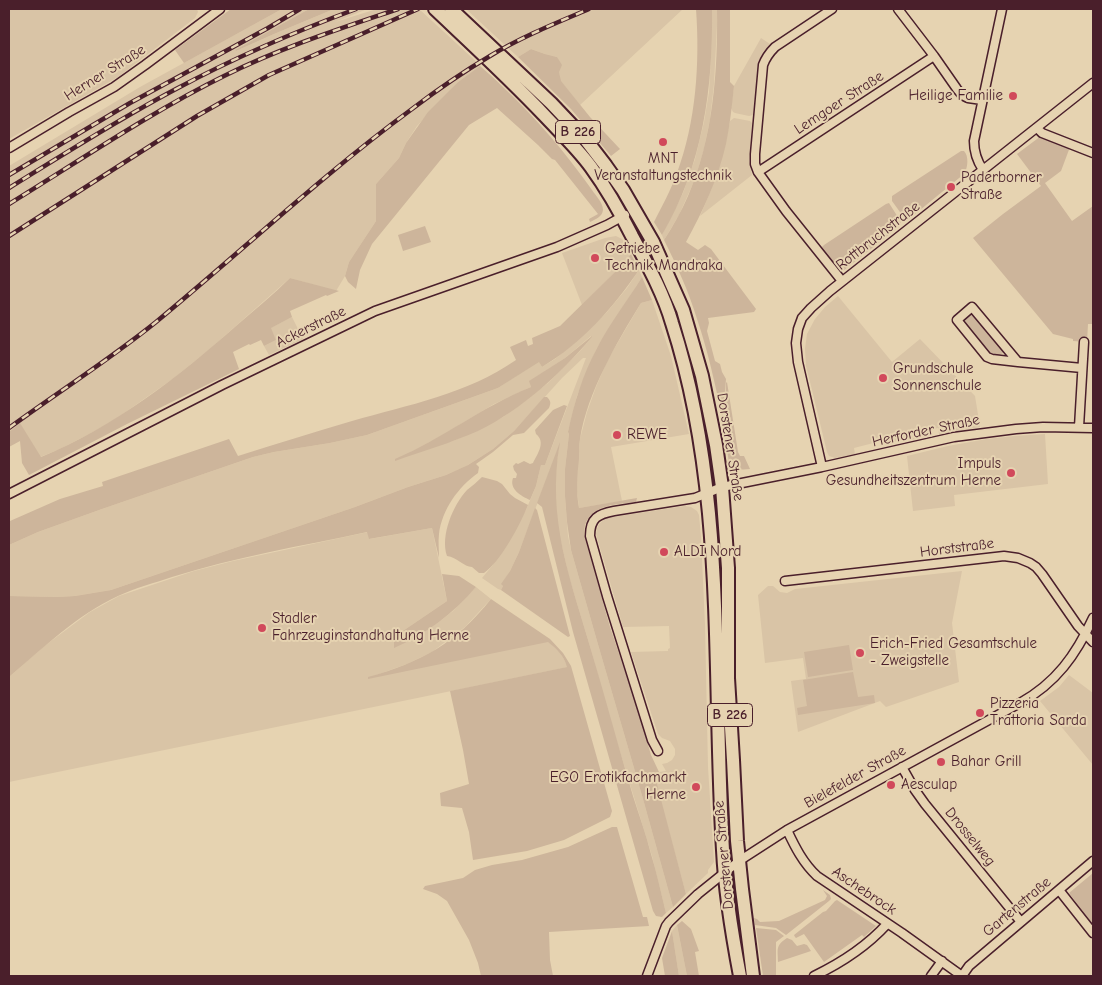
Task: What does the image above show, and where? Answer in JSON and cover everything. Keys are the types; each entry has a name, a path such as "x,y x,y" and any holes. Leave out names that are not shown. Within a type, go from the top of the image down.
{"main road":[{"name":"Dorstener Straße","path":"435,9 524,93 592,168 611,197 644,257 672,321 684,361 695,412 708,493 714,571 723,851 740,976"},
{"name":"Dorstener Straße","path":"451,9 551,103 586,140 623,190 660,255 683,310 693,342 709,410 722,487 728,568 728,678 739,861 753,976"}],"street":[{"name":"Herner Straße","path":"9,148 114,87 145,65 210,12 220,9"},
{"path":"832,9 768,53 765,58 755,164 758,172 786,211 842,282"},
{"path":"898,9 934,56 956,89 968,98 982,100"},
{"path":"983,170 978,161 974,145 1002,9"},
{"name":"Lemgoer Straße","path":"758,172 934,56"},
{"name":"Rottbruchstraße","path":"822,467 798,362 796,343 802,318 842,282 1093,83"},
{"path":"1036,128 1042,133 1093,153"},
{"name":"Ackerstraße","path":"9,494 375,311 557,247 635,209"},
{"path":"1018,362 972,307 957,320 987,357 992,359 1018,362 1082,368"},
{"path":"1079,427 1084,342"},
{"name":"Herforder Straße","path":"708,493 722,487 962,436 1043,427 1093,428"},
{"name":"Dorstener Straße","path":"658,751 652,740 607,596 590,536 590,528 592,522 602,513 686,500 708,493"},
{"name":"Horststraße","path":"785,581 1004,556 1018,558 1030,563 1042,574 1078,626 1093,642"},
{"name":"Bielefelder Straße","path":"647,976 666,926 698,894 739,861 787,830 1030,698 1056,676 1065,665 1086,635 1093,618"},
{"name":"Drosselweg","path":"902,767 920,797 1021,922"},
{"name":"Aschebrock","path":"787,830 798,852 811,871 962,976"},
{"name":"Gartenstraße","path":"962,976 969,966 1093,861"},
{"path":"1059,890 1093,932"},
{"path":"814,976 841,961 865,944 887,924"},
{"path":"931,976 942,961"}],"shaded area":[{"path":"9,9 197,9 198,12 195,18 118,77 9,139"},
{"path":"231,9 282,9 184,63 175,50"},
{"path":"282,9 309,9 235,50 334,9 367,9 335,22 377,9 419,9 481,66 458,82 417,126 399,158 376,184 376,221 349,262 345,276 336,291 290,278 174,378 95,431 40,457 20,424 9,432 9,166 140,87"},
{"path":"309,9 334,9 235,50"},
{"path":"466,9 683,9 580,105 560,81 557,57 531,49 518,57"},
{"path":"696,9 712,9 710,68 703,126 687,181 662,235 654,222 677,173 689,133 697,71"},
{"path":"712,9 717,9 714,84 704,149 695,179 679,215 664,240 662,235 683,193 695,159 704,122 709,92"},
{"path":"717,9 730,9 730,82 734,86 731,115 719,170 704,207 686,242 698,250 705,245 711,249 756,309 754,312 708,318 707,331 715,361 720,364 726,379 722,416 708,355 694,309 664,240 688,196 703,151 715,81"},
{"path":"761,38 770,44 763,52 759,61 753,115 735,113 731,108 734,86"},
{"path":"531,49 557,57 562,65 559,72 561,81 590,117 620,149 611,156 571,109 518,57"},
{"path":"480,66 539,123 561,149 600,201 603,207 601,214 590,222 589,219 598,214 555,160 497,108 469,125 372,244 360,270 356,289 348,282 345,276 349,262 376,221 376,184 399,158 406,143 428,112 458,82"},
{"path":"734,118 752,123 749,161 752,175 700,216 711,190 725,146 730,121"},
{"path":"1041,136 1070,147 1061,171 1045,183 1072,221 1093,206 1093,324 1088,324 1087,342 1073,341 1073,339 1053,334 973,238 1041,186 1017,154"},
{"path":"961,151 966,153 967,159 964,174 909,219 905,219 892,201 892,196"},
{"path":"889,203 901,222 900,226 843,271 839,270 822,247"},
{"path":"425,226 431,242 403,251 398,235"},
{"path":"616,236 622,239 631,254 582,305 562,253"},
{"path":"631,254 639,270 596,324 557,358 542,367 539,362 498,388 367,435 253,457 38,532 9,545 9,520 60,499 103,486 102,482 229,439 238,456 338,425 416,404 478,382 516,360 510,347 526,340 528,346 533,344 532,338 560,326"},
{"path":"655,263 676,305 694,362 714,461 711,461 704,418 653,265"},
{"path":"639,270 642,277 597,348 577,396 568,432 565,496 571,550 673,907 666,913 652,856 569,577 558,530 555,490 559,446 519,552 502,584 501,590 482,578 492,566 526,510 536,486 541,465 545,465 586,358 583,358 562,378 514,431 493,449 468,465 446,475 111,590 75,596 9,596 9,545 38,532 253,457 367,435 498,388 539,361 542,367 555,359 607,312","holes":["592,337 548,383 503,417 453,441 409,453 494,404 531,387 530,381"]},
{"path":"642,277 652,300 641,303 622,334 596,386 580,439 577,490 579,508 637,498 636,502 610,506 595,512 589,517 585,525 584,535 610,627 651,755 659,772 654,773 686,894 673,907 571,550 565,496 568,432 587,368 602,339"},
{"path":"290,278 339,291 290,311 292,317 271,328 276,340 264,346 261,340 233,352 239,369 29,475 22,463 20,441 9,447 9,432 20,423 41,457 68,445 119,416 144,400 191,364"},
{"name":"Grundschule Sonnenschule","path":"838,296 892,362 920,339 975,396 980,427 939,434 938,428 915,433 916,439 886,444 885,440 854,448 855,454 835,458 829,456 806,366 805,349 807,334 815,319"},
{"path":"652,300 671,356 689,434 611,447 622,501 579,508 576,483 580,439 587,412 607,361 641,303"},
{"path":"968,313 972,313 1004,350 1003,353 996,357 989,355 963,322"},
{"path":"292,317 303,339 269,355 264,346 276,340 270,328"},
{"path":"592,336 580,351 540,390 495,422 468,435 395,461 395,459 429,442 496,403 531,387 529,381 565,358"},
{"path":"727,382 738,452 740,456 744,456 750,469 738,469 729,463 723,422 725,419"},
{"path":"544,397 547,397 550,401 549,408 524,433 513,435 476,464 479,467 478,473 464,485 452,500 441,525 439,558 432,528 369,539 367,532 196,570 131,590 103,604 74,622 9,677 9,596 75,596 111,590 446,475 468,465 493,449 514,431"},
{"path":"564,405 567,406 545,465 541,465 536,486 530,500 514,489 512,482 517,474 513,466 524,461 530,464 533,463 541,444 535,430 553,410"},
{"path":"1045,434 1048,484 954,495 955,506 913,511 907,456 987,439"},
{"path":"560,442 556,470 556,498 558,524 563,549 576,600 655,868 666,913 662,917 656,916 653,911 573,632 542,507 537,503"},
{"path":"482,477 502,484 510,494 528,505 515,532 497,560 484,573 479,573 472,567 447,556 445,539 449,521 457,504 467,490"},
{"path":"685,506 697,511 701,537 708,767 714,862 708,873 686,894 653,773 666,771 662,764 672,760 675,755 675,749 670,741 658,734 631,652 668,651 670,648 669,626 623,627 596,534 599,524 606,518"},
{"path":"535,508 570,636 568,637 501,590 503,586 501,584 519,552"},
{"path":"432,528 447,601 394,637 416,637 453,611 476,587 491,599 465,627 432,652 407,664 368,678 548,641 560,652 568,667 9,782 9,677 43,647 90,612 119,596 194,571 233,561 368,532 370,539"},
{"name":"Erich-Fried Gesamtschule - Zweigstelle","path":"962,571 952,623 959,682 886,707 880,701 798,732 791,681 806,679 803,658 765,663 758,595 768,586 773,586 780,592 787,593 795,589"},
{"path":"442,574 459,576 476,587 458,606 438,622 394,648 394,637 447,601"},
{"path":"491,599 550,639 563,653 571,666 612,811 610,817 564,840 527,851 473,860 469,832 462,808 441,806 440,793 469,784 450,691 567,667 564,659 548,642 368,679 368,677 405,665 437,649 465,628"},
{"path":"849,645 853,670 808,677 804,652"},
{"path":"853,672 858,697 874,695 875,703 798,715 797,708 807,706 803,680"},
{"path":"1069,675 1093,693 1093,765 1040,701 1059,687"},
{"path":"612,827 617,827 643,917 647,917 649,926 549,932 550,960 553,976 481,976 469,940 447,901 437,894 423,889 425,886 463,878 475,870 492,865 522,860 568,847"},
{"path":"1093,873 1093,925 1069,893"},
{"path":"823,890 830,895 831,899 786,935 776,928 755,925 754,918 760,922 779,921 825,900 827,896"},
{"path":"837,900 876,926 864,937 862,935 824,962 804,934 796,938 794,935 826,911"},
{"path":"682,921 691,929 699,951 695,952 699,976 687,976 677,925"},
{"path":"677,925 687,976 679,976 672,931"},
{"path":"756,928 776,930 784,936 776,942 776,976 763,976"},
{"path":"672,931 679,976 665,976 662,958"},
{"path":"787,938 792,940 797,946 807,945 811,951 778,962 779,946"}],"railway":[{"path":"9,175 130,103 300,9"},
{"path":"9,188 155,100 264,46 356,9"},
{"path":"9,204 142,121 224,76 288,48 398,9"},
{"path":"9,236 197,116 269,75 418,9"},
{"path":"9,428 120,350 156,322 346,160 431,95 502,49 589,9"}],"place":[{"name":"Heilige Familie","path":"1013,96"},
{"name":"MNT Veranstaltungstechnik","path":"663,142"},
{"name":"Paderborner Straße","path":"951,187"},
{"name":"Getriebe Technik Mandraka","path":"595,258"},
{"name":"Grundschule Sonnenschule","path":"883,378"},
{"name":"REWE","path":"617,435"},
{"name":"Impuls Gesundheitszentrum Herne","path":"1011,473"},
{"name":"ALDI Nord","path":"664,552"},
{"name":"Stadler Fahrzeuginstandhaltung Herne","path":"262,628"},
{"name":"Erich-Fried Gesamtschule - Zweigstelle","path":"860,653"},
{"name":"Pizzeria Trattoria Sarda","path":"980,713"},
{"name":"Bahar Grill","path":"941,762"},
{"name":"Aesculap","path":"891,785"},
{"name":"EGO Erotikfachmarkt Herne","path":"696,787"}]}
